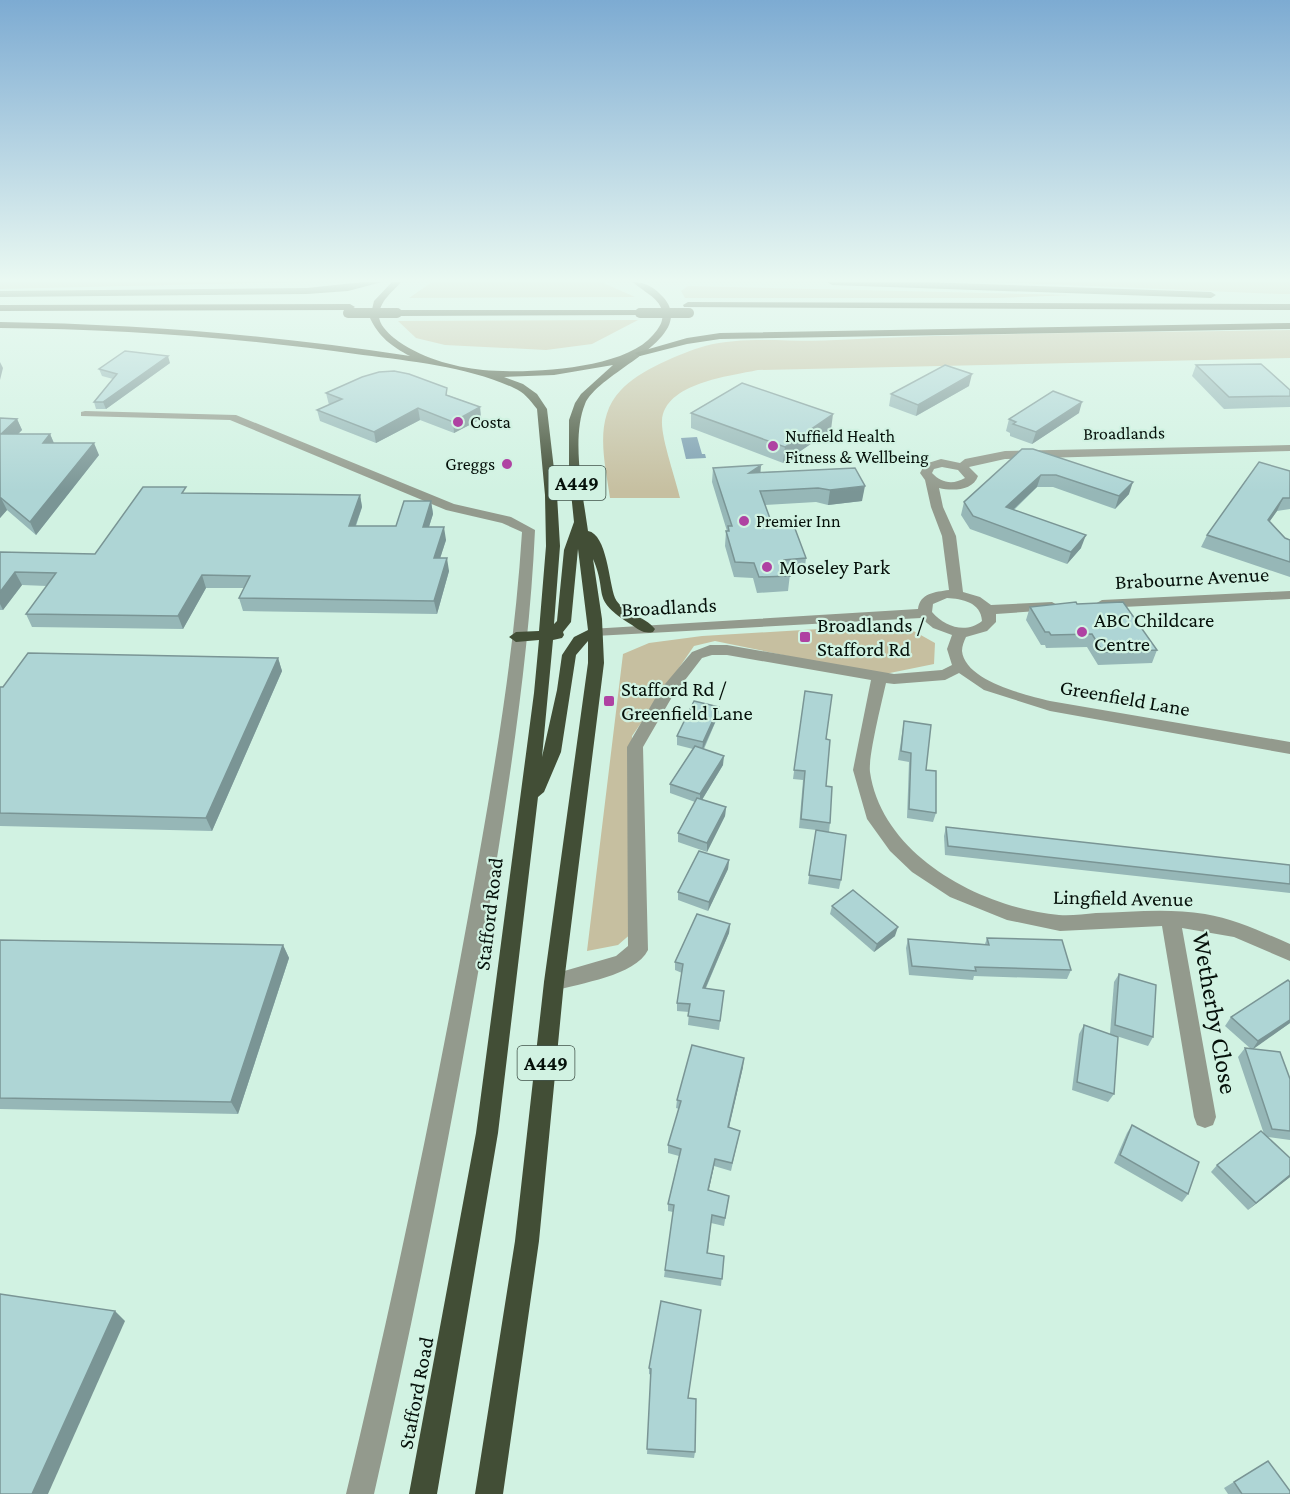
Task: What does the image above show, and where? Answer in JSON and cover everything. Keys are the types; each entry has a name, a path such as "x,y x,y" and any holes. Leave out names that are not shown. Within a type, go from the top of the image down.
{"highway":[{"path":"369,352 482,373 534,374 564,371 647,352"},
{"path":"411,352 437,363"},
{"path":"635,355 639,352"},
{"name":"A449","path":"489,1494 527,1241 555,982 592,696 596,632 573,451 574,418 580,403 591,387 635,355"},
{"name":"Stafford Road","path":"423,1494 487,1133 548,635 553,523 542,409 533,396 519,386 482,373"},
{"path":"580,515 602,565 608,598 615,608 648,629"},
{"path":"548,635 564,622 571,550 580,515"},
{"path":"516,637 596,632"},
{"path":"528,808 553,753 569,655 579,640 596,632"}],"street":[{"path":"85,414 232,417 450,507 506,520 529,530 527,566 496,804 444,1102 395,1347 360,1494"},
{"name":"Broadlands","path":"931,480 926,472 934,465 949,464 962,467 969,462 1005,455 1290,448"},
{"path":"936,496 971,480 972,476 962,467"},
{"path":"931,480 941,485 957,486"},
{"path":"931,480 937,507 949,536 956,594"},
{"path":"987,610 988,622 985,626 970,632 942,628 925,613 926,603 931,598 946,594 956,594 975,600 987,610 1068,605"},
{"name":"Brabourne Avenue","path":"1091,604 1290,595"},
{"name":"Broadlands","path":"596,632 925,613"},
{"path":"555,982 622,963 638,950 635,747 666,694 697,655 710,650 727,650 908,680 945,675 961,666 956,656 955,640 960,632"},
{"name":"Greenfield Lane","path":"961,666 981,683 1030,702 1290,748"},
{"name":"Lingfield Avenue","path":"879,677 861,770 873,814 896,846 919,867 957,892 1007,912 1060,923 1172,919 1238,930 1290,953"},
{"name":"Wetherby Close","path":"1172,919 1205,1117"}],"shaded area":[{"path":"1290,352 1290,358 758,370 700,384 674,398 666,408 662,428 680,498 610,498 603,441 604,427 612,401 638,376 684,353"},
{"path":"901,624 935,643 934,664 880,675 715,641 694,646 632,736 633,932 618,945 587,951 623,654 649,643 702,636"}],"water":[{"path":"697,437 702,454 705,454 706,458 686,459 681,438"}],"building":[{"path":"124,352 168,356 103,402 94,402 117,374 99,369"},
{"path":"1261,364 1290,390 1290,396 1229,397 1196,365"},
{"path":"945,365 972,374 918,405 891,394"},
{"path":"394,371 447,388 446,395 480,407 453,422 418,408 374,432 317,410 342,399 326,393 362,377"},
{"path":"742,383 833,414 785,447 691,413"},
{"path":"1053,391 1082,402 1036,432 1013,424 1016,422 1009,419"},
{"path":"0,418 17,419 1,434 50,434 43,443 94,443 30,522 0,499"},
{"path":"1022,449 1033,449 1133,482 1119,496 1056,475 1041,475 1006,507 1086,535 1071,552 973,516 964,502"},
{"path":"1259,462 1290,471 1290,498 1283,498 1268,520 1285,538 1290,540 1290,562 1207,535"},
{"path":"761,465 749,473 855,468 865,486 830,490 818,488 760,491 772,524 789,523 790,526 794,526 806,558 784,560 790,576 759,577 754,563 735,562 726,531 729,531 728,526 732,526 713,468"},
{"path":"143,487 186,487 182,493 360,495 349,526 396,526 404,501 431,501 423,527 444,527 434,558 447,558 434,601 239,598 250,576 202,575 178,616 26,614 56,573 15,572 0,592 0,552 95,554"},
{"path":"1076,602 1077,604 1123,602 1157,650 1103,652 1092,634 1051,635 1045,632 1030,607"},
{"path":"28,653 278,658 206,818 0,813 0,687 3,687"},
{"path":"805,691 832,695 826,739 830,740 826,786 832,787 830,823 801,819 805,771 794,770"},
{"path":"694,701 719,707 703,742 677,736"},
{"path":"904,721 931,725 926,770 936,771 936,813 909,809 911,753 901,751"},
{"path":"695,746 724,756 700,794 670,784"},
{"path":"697,798 726,807 707,843 678,833"},
{"path":"946,827 1290,865 1290,884 948,846"},
{"path":"816,830 846,835 841,880 809,875"},
{"path":"699,851 729,860 709,902 678,892"},
{"path":"853,890 898,927 877,944 832,906"},
{"path":"697,914 730,924 703,988 724,991 720,1021 688,1016 690,1004 677,1003 683,964 675,962"},
{"path":"987,938 1062,940 1071,970 975,967 976,971 912,966 908,939 989,945"},
{"path":"0,940 283,945 231,1102 0,1098"},
{"path":"1119,974 1156,985 1153,1037 1115,1025"},
{"path":"1288,980 1290,982 1290,1020 1258,1041 1231,1017"},
{"path":"1084,1025 1118,1037 1114,1094 1077,1082"},
{"path":"692,1045 744,1058 728,1127 740,1131 732,1163 715,1159 708,1190 729,1196 725,1218 712,1215 707,1253 724,1256 722,1279 665,1270 674,1205 668,1204 681,1149 668,1145 681,1101 677,1100"},
{"path":"1245,1048 1280,1052 1290,1079 1290,1131 1272,1129"},
{"path":"1132,1125 1199,1162 1188,1194 1120,1155"},
{"path":"1261,1131 1290,1158 1290,1175 1256,1203 1217,1165"},
{"path":"0,1294 115,1311 32,1494 0,1494"},
{"path":"661,1301 701,1310 688,1398 696,1399 695,1452 647,1449 651,1369 649,1368"},
{"path":"1268,1461 1290,1494 1242,1494 1234,1482"}],"place":[{"name":"Costa","path":"458,422"},
{"name":"Nuffield Health Fitness & Wellbeing","path":"773,446"},
{"name":"Greggs","path":"507,464"},
{"name":"Premier Inn","path":"744,521"},
{"name":"Moseley Park","path":"767,567"},
{"name":"ABC Childcare Centre","path":"1082,632"},
{"name":"Broadlands / Stafford Rd","path":"805,637"},
{"name":"Stafford Rd / Greenfield Lane","path":"609,701"}]}
